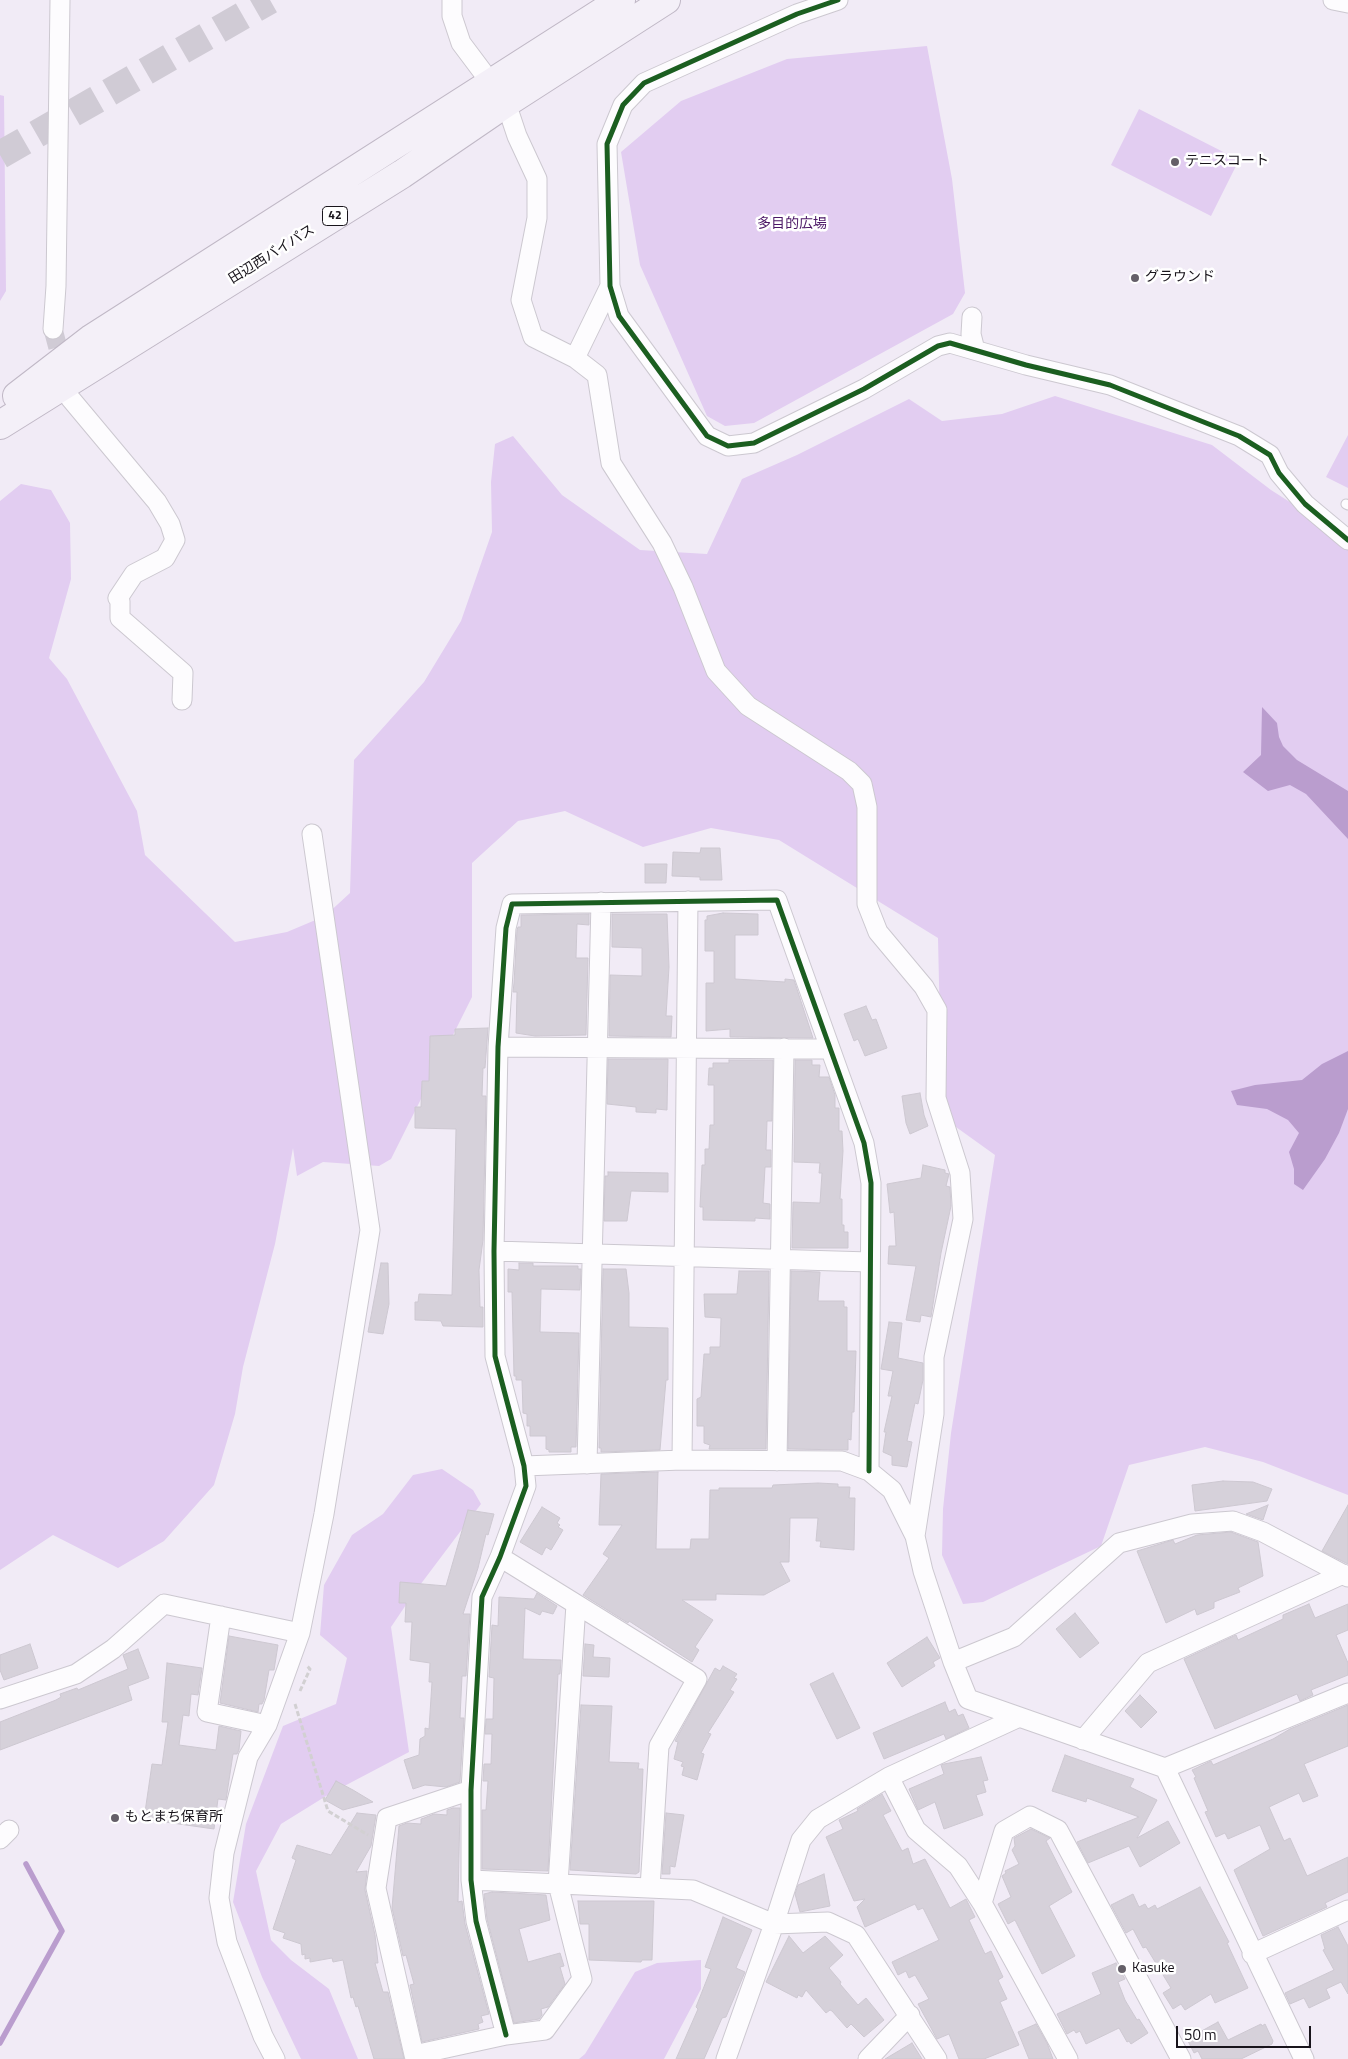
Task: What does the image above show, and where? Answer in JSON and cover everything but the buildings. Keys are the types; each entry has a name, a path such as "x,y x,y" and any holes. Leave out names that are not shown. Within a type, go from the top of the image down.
{"highway":[{"name":"田辺西バイパス","path":"0,425 402,174 498,93 621,0"},
{"name":"田辺西バイパス","path":"0,408 91,339 498,93 666,0"}],"street":[{"path":"53,329 60,0"},
{"path":"452,0 452,16 461,43 498,93 536,179 537,218 521,300 533,337 575,358 597,375 611,462 662,543 683,587 716,671 748,706 849,771 862,784 867,807 867,904 878,932 924,987 937,1010 936,1098 960,1173 963,1219 934,1357 934,1414 915,1536"},
{"path":"838,0 797,14 644,83 624,105 607,144 610,286 618,316 707,436 728,446 754,443 864,389 938,346 950,343 1110,385 1239,436 1270,455 1279,473 1306,504 1348,540"},
{"path":"1333,0 1348,4"},
{"path":"575,358 610,286"},
{"path":"950,343 972,317 971,334 975,350"},
{"path":"70,398 157,502 170,524 175,540 166,558 134,574 118,598 120,601 120,618 183,673 182,700"},
{"path":"275,2059 262,2036 227,1942 219,1898 224,1853 238,1790 248,1757 267,1725 300,1633 324,1514 370,1230 312,834"},
{"path":"506,2036 476,1921 471,1880 471,1790 482,1597 500,1557 526,1486 524,1466 495,1356 494,1251 498,1047 506,928 512,904 776,900 864,1143 871,1183 868,1471"},
{"path":"682,1460 688,901"},
{"path":"587,1464 600,902"},
{"path":"498,1047 829,1049"},
{"path":"777,1461 784,1048"},
{"path":"494,1251 870,1262"},
{"path":"524,1466 682,1460 842,1461 868,1471 892,1490 915,1536 923,1571 953,1662 968,1699 1017,1718 1165,1768 1348,1693"},
{"path":"953,1662 1014,1637 1119,1543 1192,1524 1232,1521 1263,1532 1345,1576"},
{"path":"500,1557 697,1679 659,1746 650,1888"},
{"path":"1083,1740 1148,1663 1345,1576"},
{"path":"0,1699 76,1674 112,1649 164,1604 300,1633"},
{"path":"471,1790 387,1818 376,1888 414,2055 545,2030 582,1980 558,1884 576,1604"},
{"path":"221,1616 207,1712 267,1725"},
{"path":"726,2059 774,1924 801,1840 818,1819 889,1777 1017,1718"},
{"path":"1165,1768 1252,1954 1304,2059"},
{"path":"889,1777 916,1830 958,1866 982,1903 1068,2059"},
{"path":"982,1903 1004,1831 1030,1816 1058,1830 1181,2059"},
{"path":"471,1880 693,1890 774,1924 828,1922 856,1935 937,2059"},
{"path":"1252,1954 1348,1910"},
{"path":"868,2059 910,2015"}],"path":[{"path":"294,1652 310,1669 295,1704 328,1811 383,1844"}],"green space":[{"name":"多目的広場","path":"927,46 952,179 965,293 953,314 754,423 725,426 707,416 640,265 621,152 681,101 787,59"},
{"path":"0,95 4,96 6,291 0,301"},
{"name":"テニスコート","path":"1139,109 1239,160 1211,216 1111,165"},
{"path":"1055,396 1212,445 1271,490 1348,539 1348,1495 1263,1462 1205,1447 1129,1465 1101,1546 983,1602 963,1604 942,1555 943,1509 951,1433 995,1155 942,1117 938,938 779,840 711,828 643,847 565,811 518,821 472,863 472,997 391,1159 379,1166 323,1162 297,1176 293,1148 275,1244 243,1367 235,1414 214,1485 164,1541 118,1568 53,1535 0,1570 0,501 21,484 51,490 70,523 71,579 49,658 67,679 137,811 145,855 235,942 287,932 325,916 350,893 354,760 424,682 461,621 492,532 491,482 495,444 513,436 562,495 640,550 707,554 742,479 797,455 909,399 942,421 1002,414"},
{"path":"1348,435 1348,488 1326,477"},
{"path":"442,1469 473,1490 481,1504 414,1593 391,1627 409,1752 331,1793 281,1824 256,1871 271,1940 291,1960 329,1989 358,2059 301,2059 262,1977 233,1902 246,1824 283,1726 336,1704 347,1658 320,1635 324,1585 352,1535 383,1514 413,1475"},
{"path":"701,1960 701,1989 664,2059 579,2059 585,2054 635,1972 657,1963"}],"shaded area":[{"path":"1262,707 1277,723 1279,737 1283,746 1297,760 1348,791 1348,839 1306,794 1290,785 1268,791 1243,772 1261,755"},
{"path":"1348,1051 1348,1109 1339,1133 1325,1159 1303,1190 1294,1184 1294,1169 1289,1152 1299,1133 1288,1120 1267,1109 1237,1105 1231,1091 1255,1085 1302,1080 1322,1064"}],"waterway":[{"path":"0,2043 62,1931 26,1864"}],"tunnel":[{"path":"0,155 270,0"},
{"path":"53,329 64,371"}],"cycle path":[{"path":"838,0 797,14 644,83 623,105 607,144 610,286 619,316 707,436 728,446 754,443 864,389 938,346 950,343 1026,365 1110,385 1239,436 1270,455 1279,473 1305,504 1348,540"},
{"path":"506,2035 476,1921 471,1880 471,1790 482,1597 500,1557 526,1486 524,1466 495,1356 494,1251 498,1047 506,928 512,904 777,900 864,1143 871,1183 869,1471"}],"place":[{"name":"テニスコート","path":"1175,162"},
{"name":"グラウンド","path":"1135,278"},
{"name":"もとまち保育所","path":"115,1818"},
{"name":"Kasuke","path":"1122,1969"}]}
